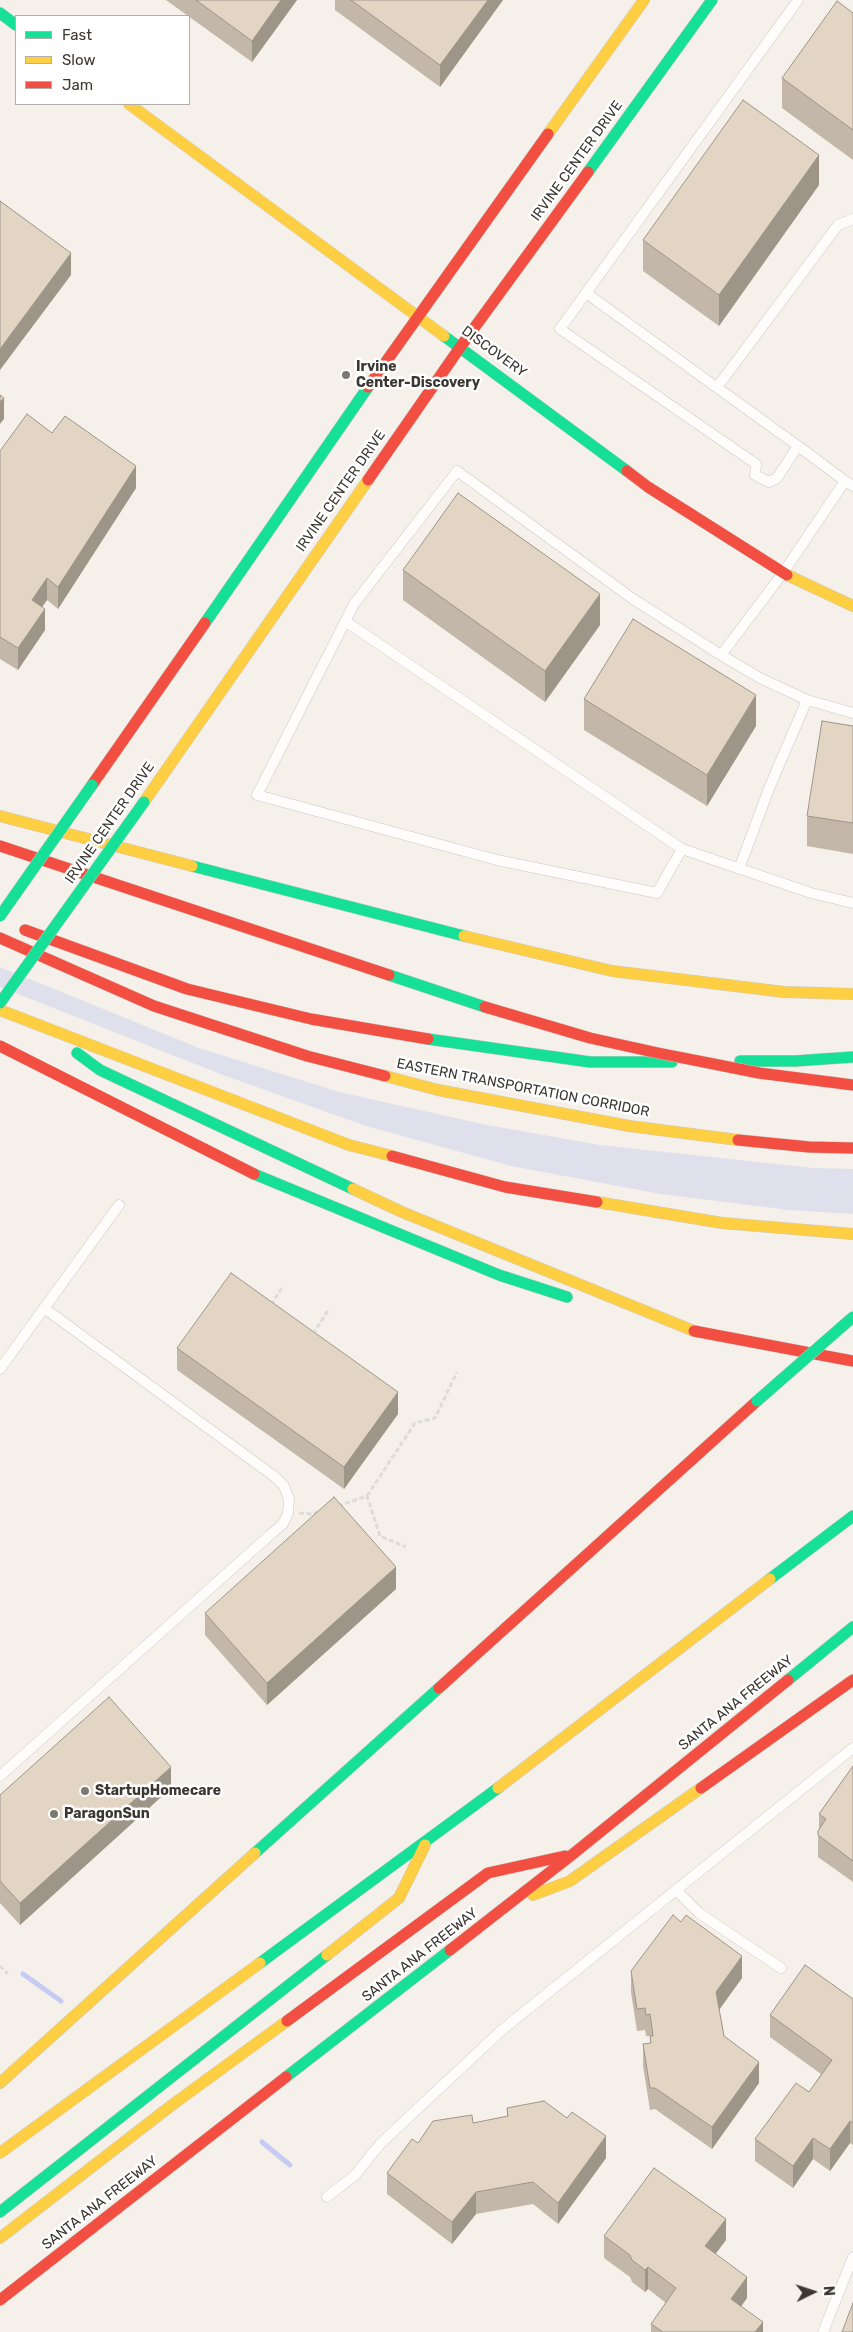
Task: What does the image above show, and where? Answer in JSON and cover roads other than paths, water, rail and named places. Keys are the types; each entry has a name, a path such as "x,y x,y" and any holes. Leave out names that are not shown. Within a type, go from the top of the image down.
{"main road":[{"path":"0,916 417,317 644,0"},
{"name":"IRVINE CENTER DRIVE","path":"0,1003 144,802 461,346 712,0"},
{"path":"0,13 15,24"},
{"name":"DISCOVERY","path":"129,105 417,317 461,346 648,487 783,573 853,606"},
{"path":"0,816 498,945 612,971 784,992 853,994"},
{"path":"0,846 485,1007 590,1038 759,1073 853,1085"},
{"path":"0,921 187,989 311,1019 407,1036 590,1062 795,1061 853,1057"},
{"name":"EASTERN TRANSPORTATION CORRIDOR","path":"0,938 154,1006 307,1056 438,1090 630,1126 809,1147 853,1148"},
{"path":"0,1010 349,1145 505,1187 722,1224 853,1234"},
{"path":"44,1028 100,1070 177,1108 402,1212 702,1334"},
{"path":"0,1046 246,1171 499,1275 578,1301"},
{"path":"622,1314 702,1334 853,1361"},
{"path":"0,2083 738,1416 853,1317"},
{"path":"0,2153 427,1842 853,1516"},
{"name":"SANTA ANA FREEWAY","path":"0,2300 573,1854 853,1627"},
{"path":"508,1904 570,1881 853,1680"},
{"path":"0,2212 399,1898 427,1842"},
{"path":"0,2238 172,2105 488,1873 573,1854"}],"lane":[{"path":"798,0 560,329 756,464 755,475 769,482 777,478 798,446"},
{"path":"718,386 838,225 853,219"},
{"path":"586,293 718,386 849,483 721,655"},
{"path":"682,849 657,893 497,860 257,795 354,604 456,471 634,598 721,655 760,678 807,700 853,713"},
{"path":"345,621 682,849 811,893 853,903"},
{"path":"739,869 770,786 807,700"},
{"path":"0,1368 119,1205"},
{"path":"0,1776 283,1524 288,1513 289,1499 284,1486 275,1477 44,1308"},
{"path":"327,2197 355,2175 381,2143 503,2029 853,1748"},
{"path":"676,1890 699,1913 781,1968"},
{"path":"823,2332 853,2257"}],"waterway":[{"path":"23,1974 61,2001"},
{"path":"262,2142 290,2165"}],"place":[{"name":"Irvine Center-Discovery","path":"346,375"},
{"name":"StartupHomecare","path":"85,1791"},
{"name":"ParagonSun","path":"54,1814"}]}
